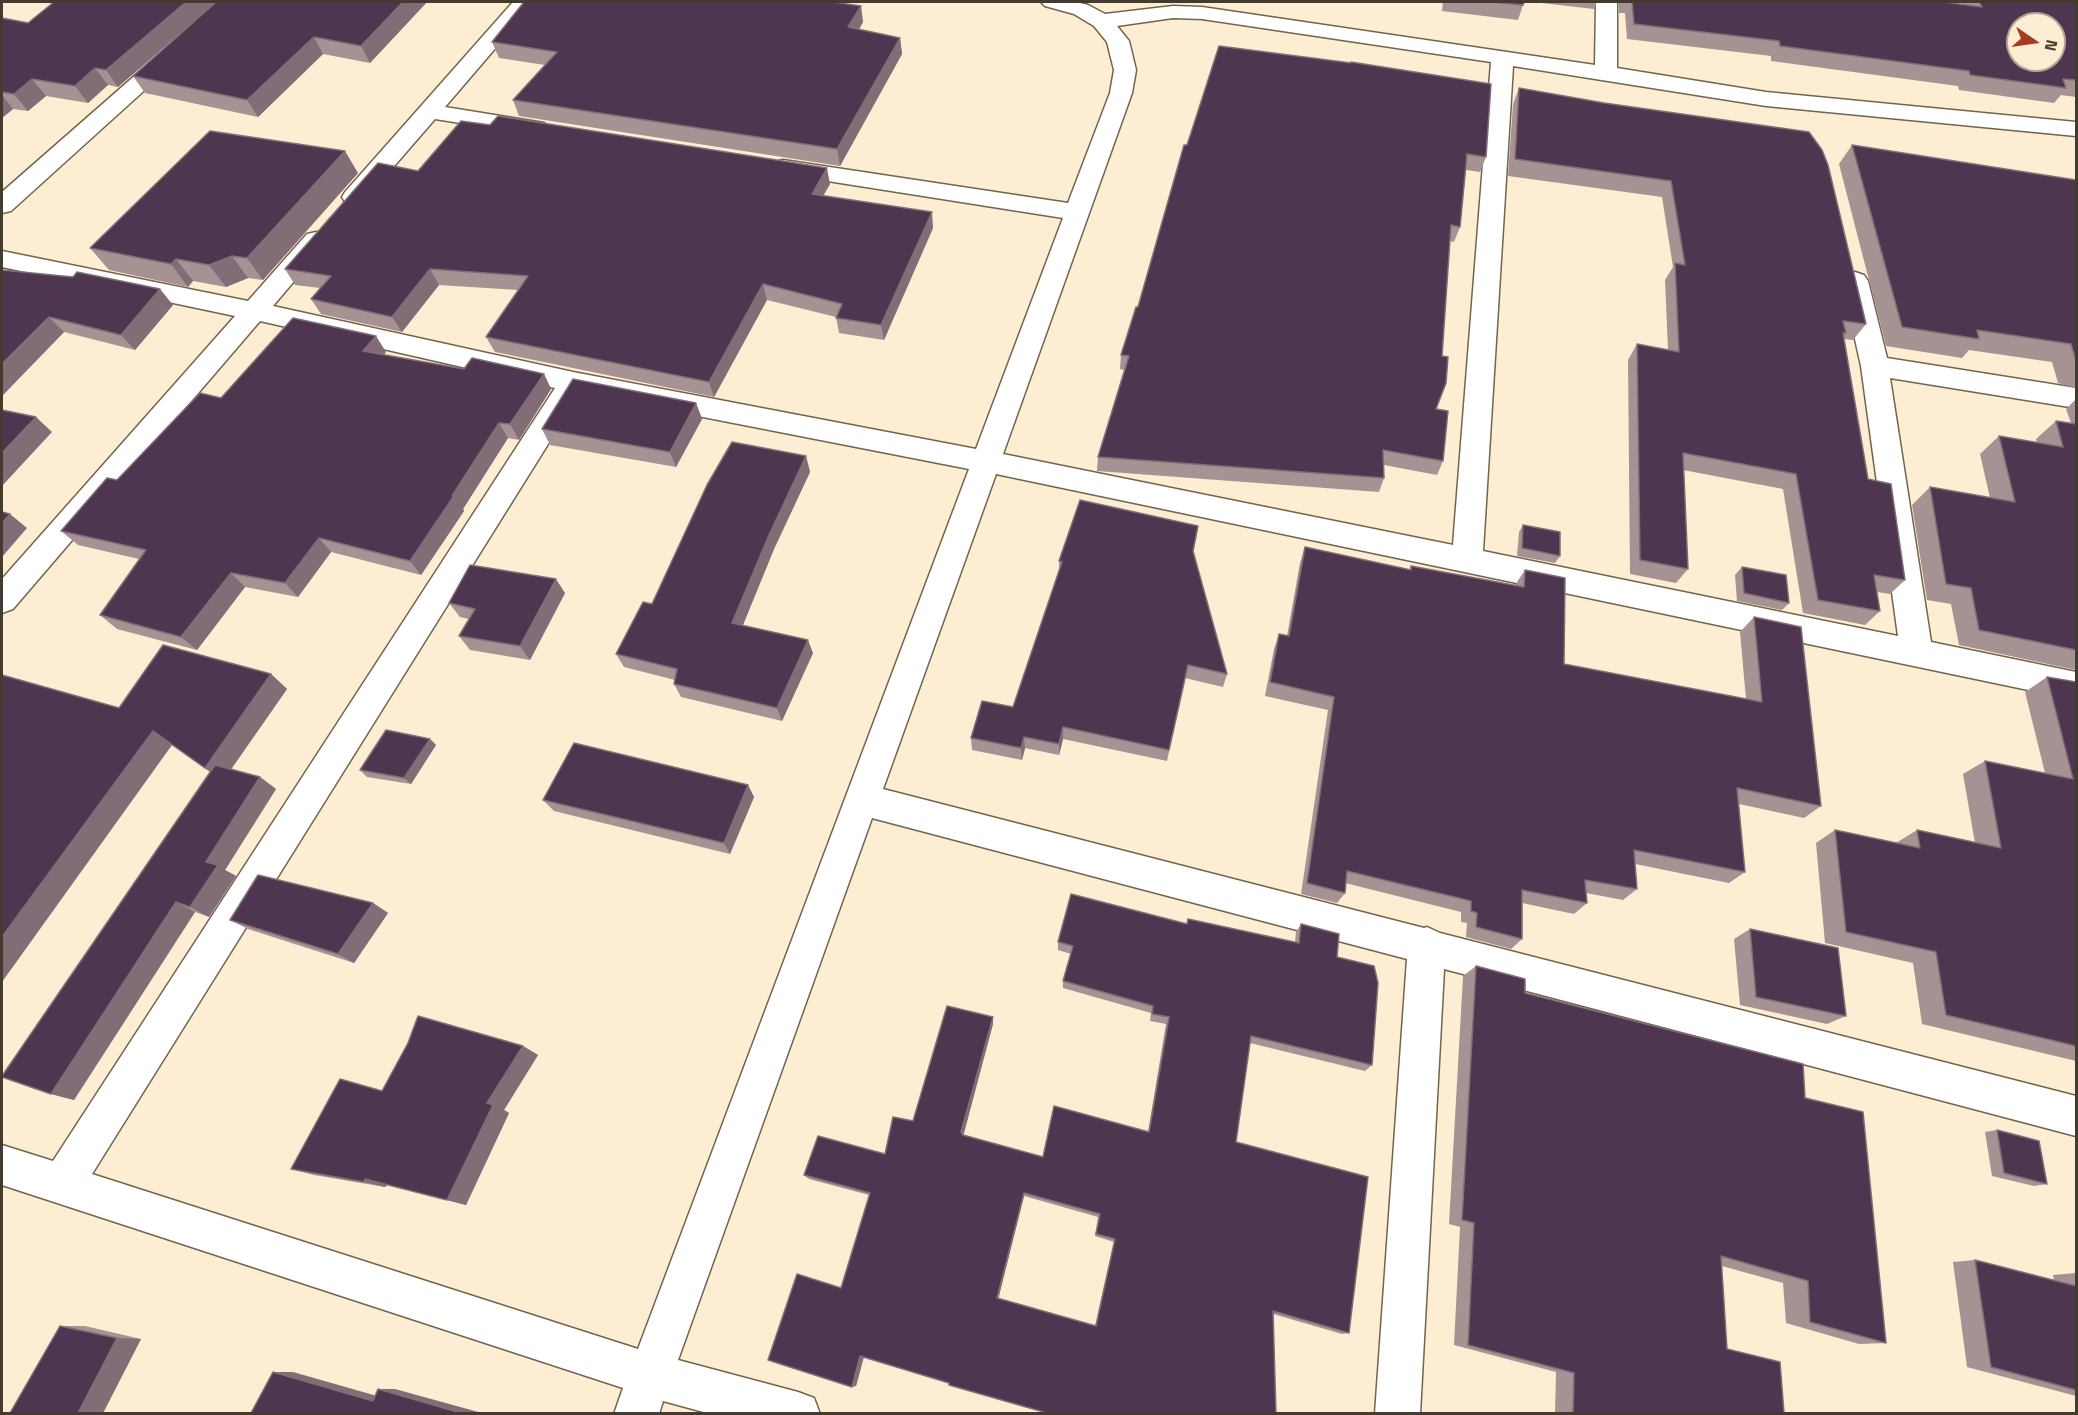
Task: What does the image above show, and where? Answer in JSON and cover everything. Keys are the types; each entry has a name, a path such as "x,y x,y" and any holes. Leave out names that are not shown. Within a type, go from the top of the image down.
{"street":[{"path":"2,205 231,2"},
{"path":"2,600 524,2"},
{"path":"643,1394 984,461 1034,332 1075,212 1121,93 1125,70 1118,41 1102,21 1081,9 1052,2"},
{"path":"1606,73 1607,2"},
{"path":"1102,21 1173,12 1202,13 1766,99 2076,129"},
{"path":"1467,560 1502,58"},
{"path":"1766,99 1799,128"},
{"path":"428,111 558,132"},
{"path":"758,163 1075,212"},
{"path":"2,260 254,311 573,382 984,461 2076,686"},
{"path":"1850,262 1875,366 1916,652"},
{"path":"1875,366 2076,398"},
{"path":"62,1185 573,382"},
{"path":"860,799 2076,1116"},
{"path":"1397,1413 1427,945"},
{"path":"2,1165 643,1394 798,1413"}],"building":[{"path":"54,2 186,2 106,70 95,68 75,86 32,79 14,94 2,92 2,18 28,23"},
{"path":"216,2 403,2 361,46 314,37 247,100 133,76"},
{"path":"524,2 833,2 861,6 848,27 900,38 837,149 513,100 557,52 492,42"},
{"path":"1492,2 1524,2 1523,5"},
{"path":"1632,2 1944,2 1982,7 1979,2 2076,2 2076,80 2063,79 2066,88 1970,75 1969,71 1780,46 1779,41 1634,24"},
{"path":"1219,46 1351,62 1491,84 1486,157 1467,154 1460,227 1451,225 1442,356 1448,357 1446,383 1436,409 1448,411 1443,461 1383,450 1384,478 1098,457 1129,356 1121,355 1136,307 1138,307 1184,145 1187,145"},
{"path":"1519,88 1604,103 1809,132 1822,150 1828,165 1866,324 1843,321 1846,333 1843,333 1868,479 1891,484 1905,580 1874,575 1880,611 1818,600 1796,474 1683,453 1688,569 1640,560 1637,344 1679,352 1675,263 1685,265 1671,181 1515,159"},
{"path":"498,116 827,168 812,194 932,212 881,325 836,318 842,304 763,284 709,382 486,337 528,276 430,269 392,317 311,299 331,276 285,269 378,163 418,171 461,121 490,125"},
{"path":"210,131 345,151 247,258 232,256 209,265 176,259 171,264 90,248"},
{"path":"1852,145 2076,180 2076,361 2071,344 1977,330 1979,339 1902,327"},
{"path":"2,270 73,277 77,272 160,289 121,335 49,317 2,364"},
{"path":"293,318 376,336 363,351 464,369 472,358 544,374 510,424 499,423 410,561 319,538 285,583 231,573 181,637 100,615 146,550 61,531 107,478 117,480 200,393 221,398"},
{"path":"573,379 696,403 670,452 542,429"},
{"path":"2,410 36,417 2,453"},
{"path":"2056,421 2076,424 2076,650 1979,630 1971,588 1946,584 1930,487 2015,502 1999,436 2063,447"},
{"path":"732,442 806,456 769,535 732,623 808,640 777,708 674,684 677,669 616,654 643,602 652,604 707,485"},
{"path":"1080,500 1198,526 1193,551 1227,674 1188,665 1169,750 1063,727 1059,744 1024,737 1021,748 971,738 982,701 1013,707 1062,562 1059,561"},
{"path":"2,512 10,514 2,523"},
{"path":"1523,525 1560,532 1560,556 1522,548"},
{"path":"1305,547 1411,570 1411,566 1524,587 1525,570 1565,578 1564,664 1762,702 1754,617 1801,627 1821,806 1737,788 1745,872 1634,850 1637,889 1585,880 1587,903 1522,890 1522,939 1476,927 1477,913 1471,911 1471,901 1347,871 1345,893 1307,883 1334,697 1270,682 1279,634 1289,636"},
{"path":"470,565 556,579 520,646 459,636 475,609 449,603"},
{"path":"1742,567 1786,575 1789,603 1744,593"},
{"path":"163,645 271,674 205,768 153,731 2,937 2,675 119,708"},
{"path":"2047,677 2076,682 2076,1046 1946,1015 1936,952 1846,932 1835,830 1920,848 1917,830 2001,848 1985,761 2073,779"},
{"path":"386,730 430,739 404,778 360,770"},
{"path":"574,743 748,785 724,843 543,800"},
{"path":"215,765 260,777 206,862 218,865 190,907 176,902 51,1094 2,1077 2,1076"},
{"path":"258,875 373,903 338,954 230,920"},
{"path":"1071,894 1187,924 1188,919 1299,943 1301,924 1339,934 1337,957 1374,966 1378,983 1372,1065 1251,1036 1236,1142 1368,1177 1349,1333 1273,1311 1276,1413 1047,1413 860,1356 852,1387 768,1360 797,1274 841,1288 870,1193 804,1175 818,1136 885,1154 893,1117 913,1121 947,1006 993,1017 961,1132 963,1135 1043,1157 1054,1106 1149,1132 1169,1017 1152,1014 1153,1006 1063,981 1073,946 1058,942","holes":["1024,1193 1100,1214 1096,1234 1115,1239 1096,1326 997,1298"]},
{"path":"1750,929 1838,948 1846,1016 1756,997"},
{"path":"1476,966 1525,979 1525,993 1803,1064 1805,1098 1863,1112 1886,1343 1810,1322 1808,1281 1721,1256 1727,1349 1780,1362 1784,1413 1573,1413 1574,1373 1468,1345 1474,1223 1462,1220"},
{"path":"418,1016 523,1046 487,1103 493,1105 447,1200 365,1179 364,1182 291,1169 340,1079 382,1091 408,1043"},
{"path":"1997,1130 2039,1141 2047,1184 2004,1173"},
{"path":"1975,1260 2076,1286 2076,1390 1991,1367"},
{"path":"60,1326 117,1338 78,1413 10,1413"},
{"path":"273,1372 373,1401 378,1389 461,1413 251,1413"}]}
